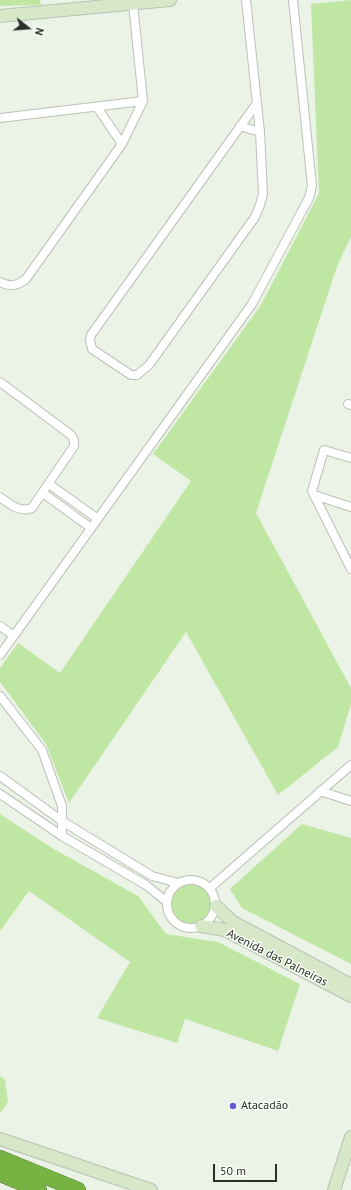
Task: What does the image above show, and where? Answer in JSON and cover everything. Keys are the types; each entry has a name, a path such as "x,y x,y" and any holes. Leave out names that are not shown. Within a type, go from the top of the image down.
{"highway":[{"path":"0,1158 78,1190"},
{"path":"0,1174 38,1190"}],"street":[{"path":"0,16 48,6 134,4 170,0"},
{"path":"246,0 257,103 260,132 262,194 260,205 255,217 149,365 138,375 131,375 92,349 90,340 91,335 257,103"},
{"path":"0,655 252,304 309,198 312,186 293,0"},
{"path":"0,282 13,285 19,284 26,279 122,144 143,101 134,4"},
{"path":"0,118 143,101"},
{"path":"97,107 122,144"},
{"path":"240,126 260,132"},
{"path":"0,382 71,435 74,440 74,446 32,508 28,510 16,508 0,497"},
{"path":"351,458 324,450 312,491 351,569"},
{"path":"49,484 98,519"},
{"path":"42,493 91,528"},
{"path":"314,495 351,507"},
{"path":"0,626 14,636"},
{"path":"0,640 7,645"},
{"path":"0,696 42,750 62,806 62,836"},
{"path":"210,888 351,765"},
{"path":"0,776 62,821 152,876 178,883"},
{"path":"320,791 351,801"},
{"path":"0,794 62,836 146,885 167,902"},
{"path":"192,879 199,880 210,888 216,900 216,906 211,918 201,926 187,928 180,926 170,916 167,902 173,888 178,883 192,879"},
{"name":"Avenida das Palneiras","path":"216,906 233,922 351,985"},
{"name":"Avenida das Palneiras","path":"201,926 225,930 351,996"},
{"path":"334,1190 351,1137"},
{"path":"0,1139 151,1190"},
{"path":"340,1190 351,1154"}],"green space":[{"path":"0,0 40,0 41,5 0,6"},
{"path":"351,0 351,237 337,266 256,513 351,688 351,704 338,747 278,795 186,632 69,803 46,744 0,682 0,668 18,643 60,673 191,481 153,454 261,305 319,193 311,4"},
{"path":"0,814 52,848 138,896 166,934 218,942 300,984 278,1051 185,1019 177,1043 97,1018 130,962 29,891 0,931"},
{"path":"302,824 351,838 351,964 242,908 230,889"},
{"path":"195,884 202,887 208,893 211,904 210,912 202,921 195,924 187,924 180,921 172,912 171,900 174,893 183,885"},
{"path":"0,1076 5,1080 8,1102 0,1113"}],"place":[{"name":"Atacadão","path":"233,1106"}]}
